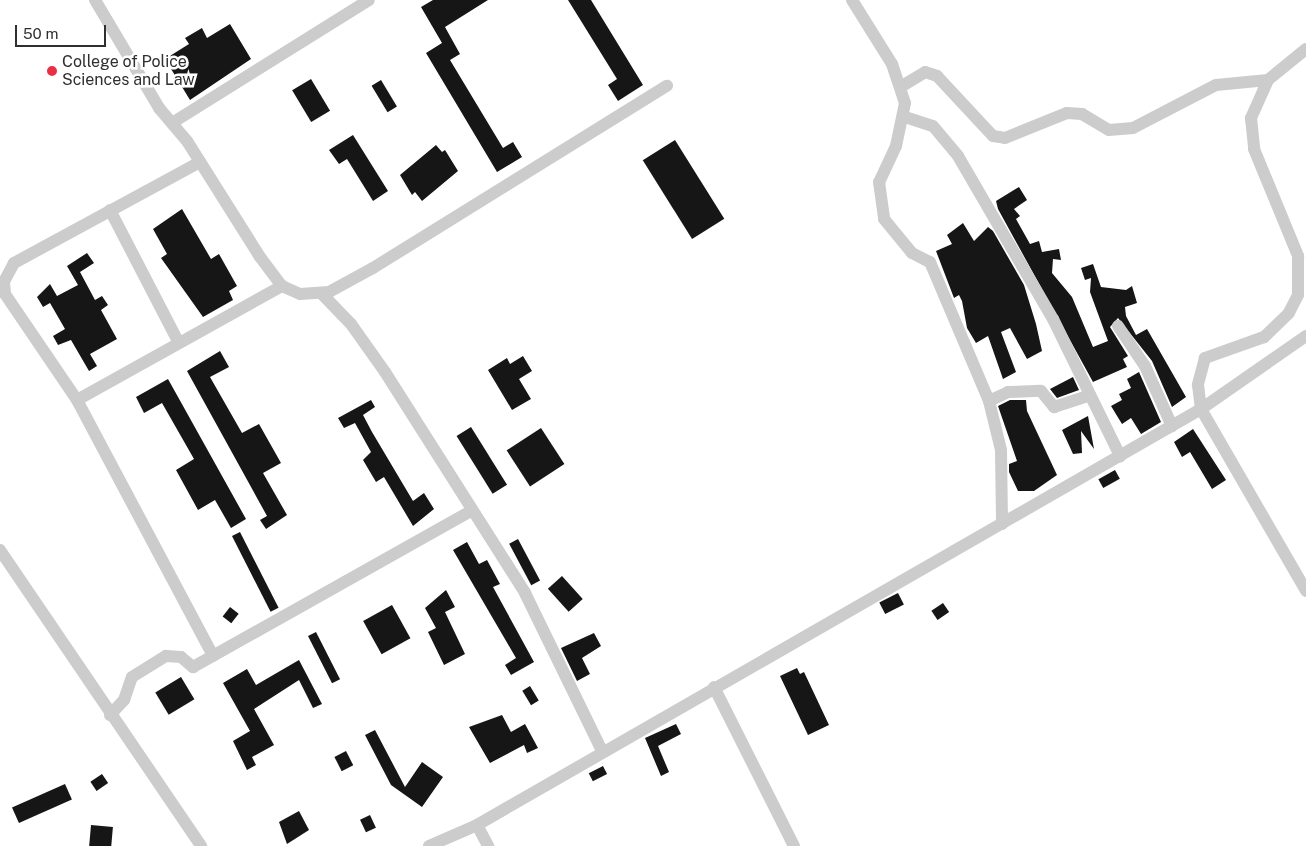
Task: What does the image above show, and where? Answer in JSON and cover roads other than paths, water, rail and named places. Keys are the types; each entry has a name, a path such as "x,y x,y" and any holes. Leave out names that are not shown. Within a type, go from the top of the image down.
{"street":[{"path":"95,0 172,123 282,286 300,294 322,294 373,268 667,86"},
{"path":"172,123 369,0"},
{"path":"852,0 902,86 905,117 879,182 884,219 912,254 930,262 989,401 1002,450 1002,524"},
{"path":"1306,49 1268,80 1251,118 1252,140 1298,256 1298,295 1288,313 1264,337 1205,358 1198,374 1201,409 1306,591"},
{"path":"902,86 920,74 937,76 993,136 1005,138 1067,113 1082,114 1109,130 1133,128 1216,86 1268,80"},
{"path":"905,117 933,126 958,156 1053,319 1120,456"},
{"path":"200,162 14,263 4,282 5,294 77,400 213,656"},
{"path":"110,210 178,341"},
{"path":"77,400 178,341 282,286"},
{"path":"322,294 351,324 385,372 469,512 524,593 602,751"},
{"path":"1118,326 1145,366 1172,426"},
{"path":"429,846 477,825 602,751 1172,426 1201,409 1306,336"},
{"path":"989,401 1008,392 1041,391 1054,407 1090,395"},
{"path":"110,714 124,700 132,677 166,656 181,657 193,667 469,512"},
{"path":"0,550 201,846"},
{"path":"0,568 13,570"},
{"path":"714,687 794,846"},
{"path":"477,825 488,846"}],"place":[{"name":"College of Police Sciences and Law","path":"52,71"}]}
